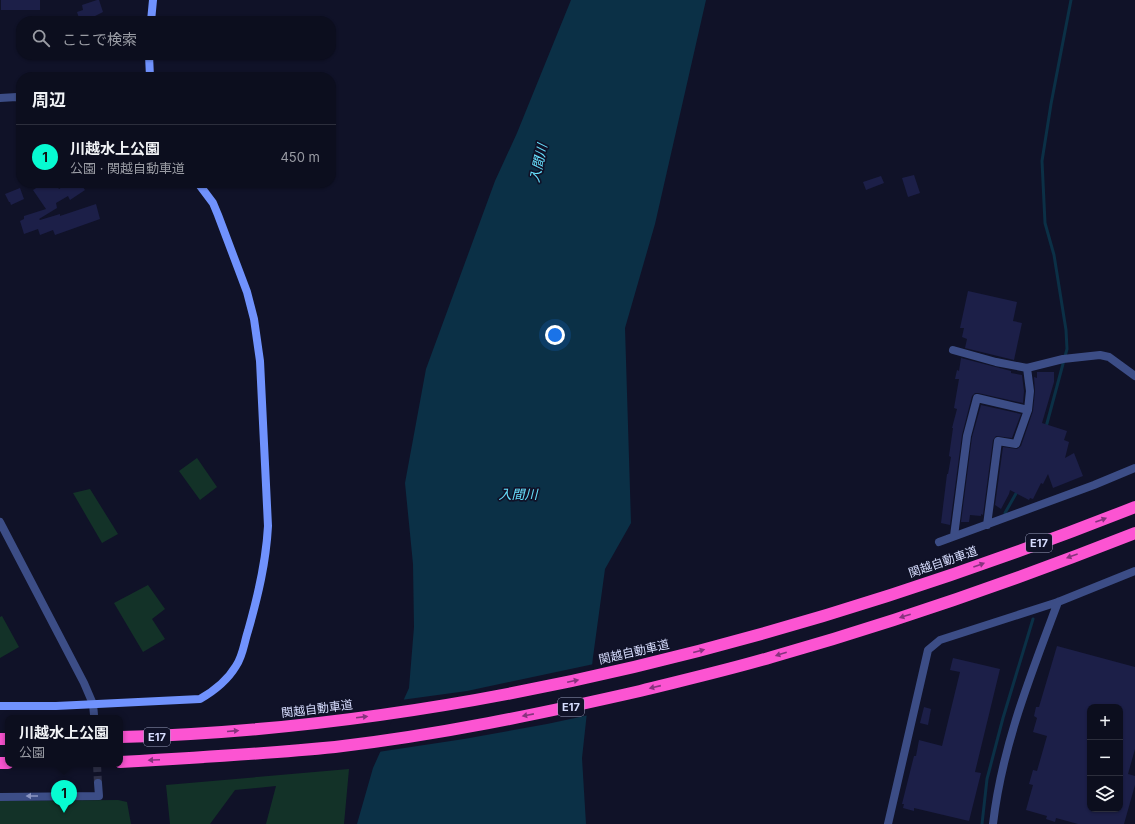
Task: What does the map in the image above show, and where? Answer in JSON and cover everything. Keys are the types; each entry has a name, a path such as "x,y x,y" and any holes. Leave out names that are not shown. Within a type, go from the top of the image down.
{"highway":[{"name":"関越自動車道","path":"123,738 194,735 386,714 517,692 676,657 767,633 942,578 1135,507"},
{"name":"E17","path":"123,762 349,745 407,737 499,721 582,704 771,658 942,604 1135,533"}],"street":[{"path":"151,16 153,0"},
{"path":"149,60 150,72"},
{"path":"0,98 16,97"},
{"path":"0,706 93,704 200,699 211,693 221,684 237,665 256,602 266,558 268,526 260,361 256,334 246,292 213,203 202,188"},
{"path":"953,350 996,362 1028,368 1066,359 1100,355 1109,357 1135,376"},
{"path":"987,525 998,441 1016,444 1028,410 1030,391 1028,368"},
{"path":"954,536 967,436 977,398 1028,410"},
{"path":"940,542 1094,485 1135,468"},
{"path":"0,522 84,683 93,704 94,715"},
{"path":"888,824 928,650 940,640 1058,602 1135,571"},
{"path":"993,824 995,806 1009,739 1032,670 1058,602"},
{"path":"0,796 99,796 98,783"}],"green space":[{"path":"197,458 217,487 200,500 179,471"},
{"path":"90,489 118,534 102,543 73,493"},
{"path":"148,585 165,609 152,619 165,639 143,652 114,603"},
{"path":"2,616 19,647 0,658 0,617"},
{"path":"349,769 344,824 266,824 276,786 235,790 210,824 170,824 166,785"},
{"path":"118,800 127,802 131,824 0,824 0,801"}],"water":[{"name":"入間川","path":"571,0 706,0 655,224 625,328 631,523 605,569 593,657 582,758 586,824 357,824 373,768 409,688 414,627 413,564 405,483 426,369 495,181 517,133"}],"pier":[{"path":"594,664 589,715 464,739 378,752 401,700 467,691"}],"building":[{"path":"1,0 40,0 40,10 1,10"},
{"path":"99,0 103,12 95,16 78,16 77,12 83,10 82,5"},
{"path":"914,175 920,193 908,197 902,178"},
{"path":"881,176 884,183 866,190 863,182"},
{"path":"20,188 24,199 11,205 5,194"},
{"path":"36,188 84,188 85,190 70,200 68,196 56,203 57,208 39,219 40,220 60,214 60,216 96,204 100,219 55,235 53,230 40,235 38,229 24,234 20,221 24,219 24,216 46,209 33,190"},
{"path":"968,291 1017,302 1013,321 1022,323 1014,360 965,348 967,339 962,337 964,328 960,328"},
{"path":"961,358 1022,375 1024,391 1023,403 978,393 975,393 972,396 962,435 950,525 941,523 947,474 951,457 949,456 952,428 957,409 954,408 959,379 955,379 957,370 959,371"},
{"path":"1037,372 1054,372 1054,382 1042,423 1067,431 1064,440 1069,442 1065,458 1074,453 1083,476 1053,488 1048,474 1043,484 1041,483 1033,499 1030,498 1029,500 1010,490 1001,509 995,505 1003,447 1017,449 1021,446 1033,411 1035,391 1034,377 1037,378"},
{"path":"981,405 1021,414 1012,438 996,436 993,440 983,515 970,515 969,522 961,522 972,437"},
{"path":"1057,646 1135,667 1135,749 1128,774 1135,776 1135,785 1124,824 1078,824 1056,818 1055,822 1046,819 1047,816 1026,810 1033,785 1029,784 1033,770 1037,771 1047,736 1033,732 1037,718 1034,716 1036,707 1039,707"},
{"path":"953,658 1000,669 975,772 981,773 969,821 914,808 914,811 903,808 904,804 902,804 914,756 916,756 919,740 942,746 960,672 950,670"},
{"path":"924,707 931,709 928,725 920,723"}],"waterway":[{"path":"1046,427 1067,349 1066,330 1054,255 1045,223 1042,161 1051,104 1071,0"},
{"path":"1005,513 1018,490"},
{"path":"982,824 987,779 1003,718 1033,619"}],"tunnel":[{"path":"97,767 98,783"}],"place":[{"name":"川越水上公園","path":"64,813"}]}
